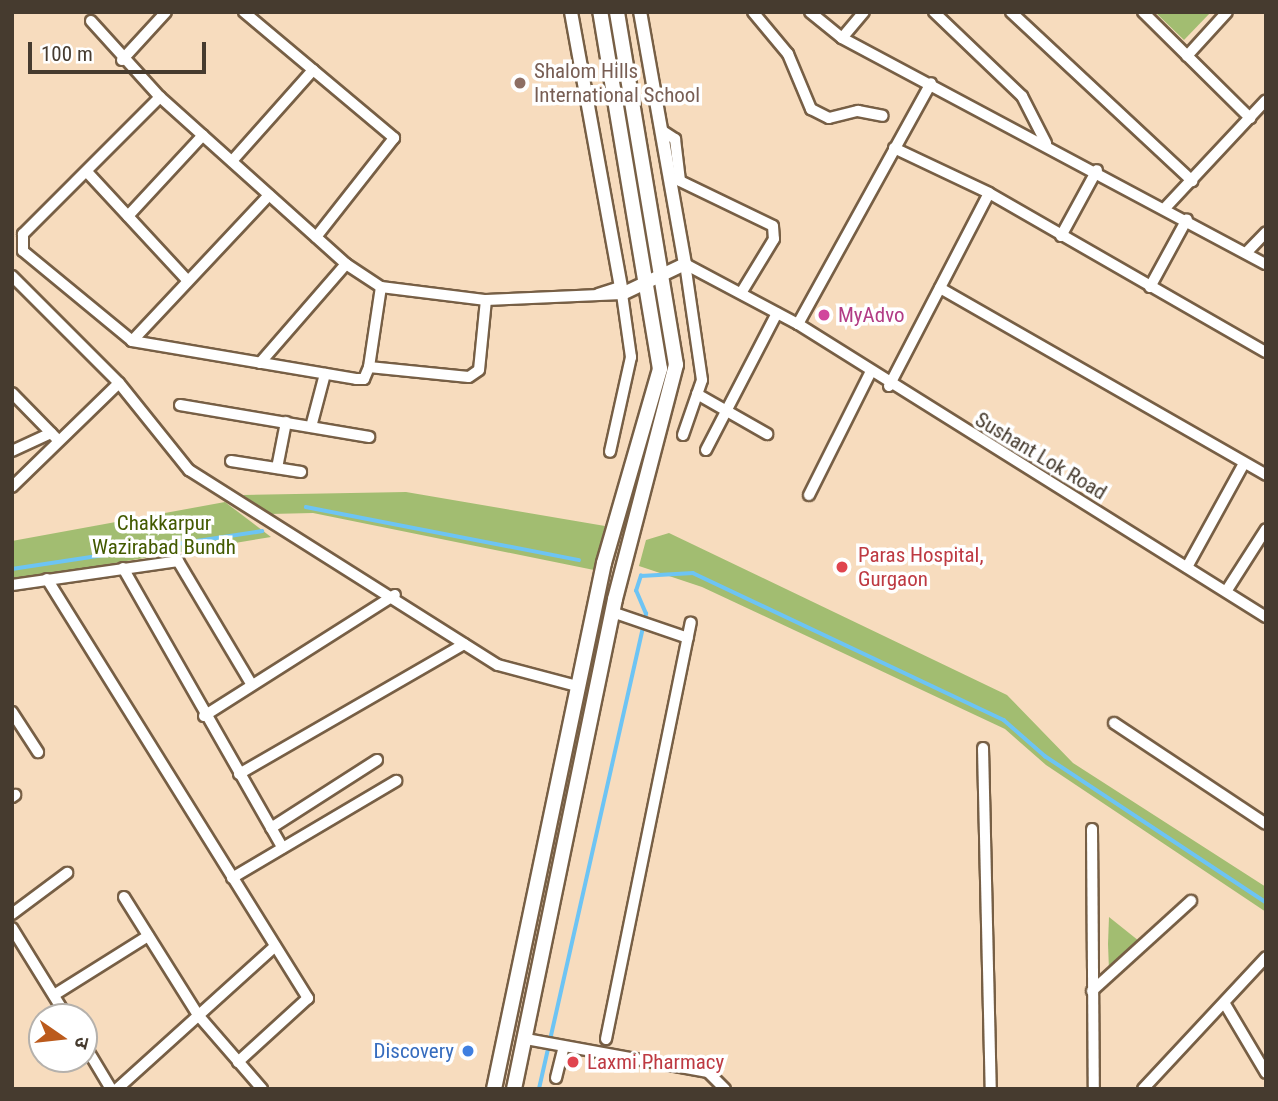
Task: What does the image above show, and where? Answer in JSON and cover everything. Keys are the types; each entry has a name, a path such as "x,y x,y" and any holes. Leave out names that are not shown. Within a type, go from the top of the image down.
{"main road":[{"path":"494,1089 604,562 660,369 648,280 600,12"},
{"path":"514,1089 531,1042 612,612 676,365 664,271 617,12"}],"street":[{"path":"122,60 166,12"},
{"path":"244,12 394,138 316,237"},
{"path":"571,12 631,357 610,453"},
{"path":"640,12 701,365 697,394 683,435"},
{"path":"753,12 788,54 811,109 829,118 858,111 883,116"},
{"path":"810,12 842,38 1097,170 1266,264"},
{"path":"842,38 864,12"},
{"path":"934,12 1022,96 1047,144"},
{"path":"1011,12 1192,181"},
{"path":"1143,12 1250,118"},
{"path":"1187,56 1227,12"},
{"path":"90,21 122,60 160,97 346,264 381,287 486,300 598,294 621,290 685,264"},
{"path":"232,162 313,70"},
{"path":"798,324 931,83"},
{"path":"160,97 20,243 132,341 364,379 369,367 381,287"},
{"path":"1166,207 1266,100"},
{"path":"661,130 675,139 680,181 773,226 774,239 741,293"},
{"path":"128,216 203,135"},
{"path":"894,148 989,193 1266,352"},
{"path":"1061,236 1097,170"},
{"path":"89,173 187,280"},
{"path":"889,386 989,193"},
{"path":"132,341 269,195"},
{"path":"1150,287 1187,219"},
{"path":"1246,253 1266,232"},
{"path":"260,362 346,264"},
{"name":"Sushant Lok Road","path":"685,264 798,324 889,386 1227,590 1266,617"},
{"path":"12,276 119,383 189,470 395,595 498,665 577,686"},
{"path":"940,288 1243,465 1266,475"},
{"path":"369,367 469,377 479,370 486,300"},
{"path":"706,450 777,313"},
{"path":"809,495 870,373"},
{"path":"311,427 325,374"},
{"path":"12,487 54,436 119,383"},
{"path":"12,393 54,436"},
{"path":"697,394 767,435"},
{"path":"180,405 369,437"},
{"path":"277,468 286,422"},
{"path":"12,451 54,436"},
{"path":"231,461 301,472"},
{"path":"1187,567 1243,465"},
{"path":"1227,590 1266,529"},
{"path":"12,585 178,561 252,685"},
{"path":"123,568 204,716 283,848"},
{"path":"47,579 308,998 238,1062"},
{"path":"204,716 395,595"},
{"path":"612,612 688,638"},
{"path":"606,1039 691,623"},
{"path":"239,774 464,644"},
{"path":"12,712 38,752"},
{"path":"1114,723 1266,824"},
{"path":"984,748 991,1089"},
{"path":"271,828 377,760"},
{"path":"232,878 396,781"},
{"path":"1091,830 1094,1089"},
{"path":"12,914 67,873"},
{"path":"124,897 198,1015 262,1089"},
{"path":"1093,991 1191,901"},
{"path":"12,928 59,1003"},
{"path":"54,995 148,936"},
{"path":"117,1089 275,946"},
{"path":"1143,1089 1266,957"},
{"path":"1225,1004 1266,1073"},
{"path":"531,1042 559,1049 708,1072 725,1089"},
{"path":"556,1078 559,1049"},
{"path":"98,1067 111,1089"}],"green space":[{"path":"1155,12 1211,12 1184,40"},
{"name":"Chakkarpur Wazirabad Bundh","path":"406,492 605,526 594,570 313,513 270,514 243,495"},
{"name":"Chakkarpur Wazirabad Bundh","path":"225,502 271,537 12,580 12,541"},
{"path":"669,533 1007,695 1073,763 1266,887 1266,912 1046,765 1005,729 702,587 639,566 646,540"},
{"path":"1109,917 1139,941 1109,970 1108,944"}],"waterway":[{"path":"306,507 579,560"},
{"path":"12,569 262,531"},
{"path":"539,1089 646,614 636,591 641,576 693,573 1004,720 1045,756 1266,902"}],"place":[{"name":"Shalom Hills International School","path":"520,83"},
{"name":"MyAdvo","path":"824,315"},
{"name":"Paras Hospital, Gurgaon","path":"842,567"},
{"name":"Discovery","path":"468,1051"},
{"name":"Laxmi Pharmacy","path":"573,1062"}]}
